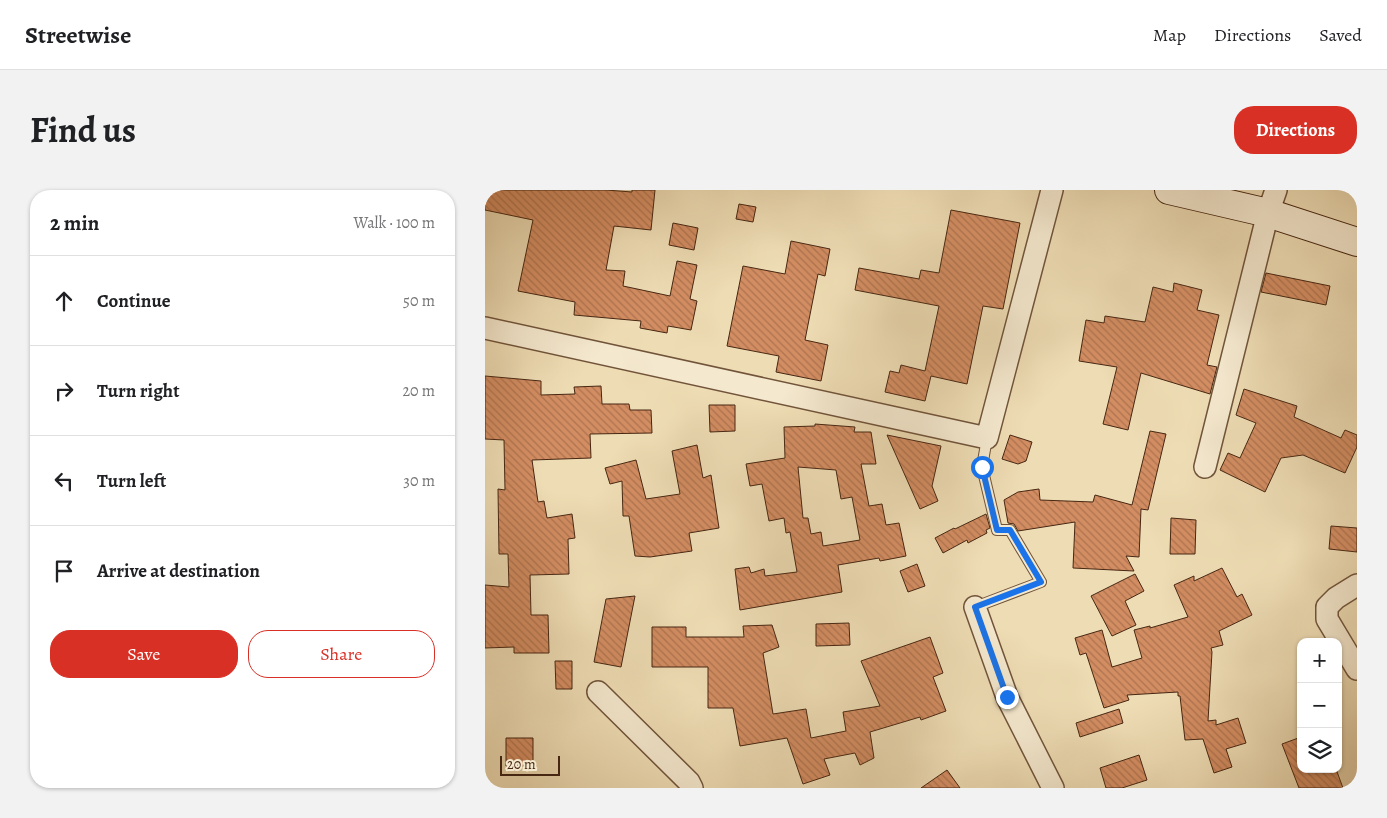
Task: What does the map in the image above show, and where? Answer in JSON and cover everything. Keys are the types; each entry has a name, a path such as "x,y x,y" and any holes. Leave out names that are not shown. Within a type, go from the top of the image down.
{"main road":[{"path":"1169,190 1272,201 1357,242"}],"street":[{"path":"485,328 987,438 1052,190"},
{"path":"1205,467 1272,201"},
{"path":"1357,585 1336,598 1327,607 1327,619 1357,669"},
{"path":"975,607 1007,697 1053,788"},
{"path":"598,692 689,782 692,788"}],"lane":[{"path":"975,607 1041,582 1010,530 997,530 982,467 987,438"}],"building":[{"path":"485,190 606,190 632,192 632,190 655,190 651,230 614,226 606,270 625,271 623,286 670,296 677,261 697,265 690,299 697,301 691,330 668,326 667,333 640,328 641,321 574,315 575,302 518,291 533,220 485,210"},
{"path":"739,204 756,207 753,222 736,219"},
{"path":"951,210 1020,223 1003,309 983,306 967,384 931,376 925,401 885,392 890,371 899,373 901,365 925,371 939,306 855,290 859,268 919,279 921,270 939,273"},
{"path":"673,223 698,228 694,250 669,245"},
{"path":"791,241 830,249 825,276 818,274 805,340 828,345 821,381 776,372 779,356 727,346 743,266 785,274"},
{"path":"1266,273 1330,286 1326,305 1261,292"},
{"path":"1174,283 1202,290 1197,310 1219,315 1207,365 1217,367 1210,394 1141,373 1128,430 1103,424 1117,367 1079,361 1086,320 1104,323 1105,316 1145,322 1153,287 1173,292"},
{"path":"485,376 541,381 541,395 575,394 574,387 601,386 602,404 629,404 630,410 651,410 652,433 590,434 591,458 532,460 538,502 544,501 547,518 572,514 575,538 568,539 569,574 530,575 531,615 548,615 549,653 514,653 514,647 485,648 485,585 509,587 508,554 499,554 498,489 505,490 504,440 485,439"},
{"path":"1244,389 1297,406 1294,417 1341,438 1345,430 1357,435 1357,447 1345,473 1303,455 1281,458 1265,492 1220,470 1228,453 1240,458 1256,423 1236,415"},
{"path":"709,405 735,405 735,431 710,432"},
{"path":"815,424 855,427 854,432 871,432 876,464 861,464 869,506 882,504 886,525 899,523 906,556 880,561 879,558 838,565 842,592 740,610 735,569 749,567 751,573 764,569 765,576 797,572 790,532 786,533 784,518 769,521 762,484 750,486 746,464 785,458 784,427 815,426","holes":["798,467 836,470 841,499 852,497 860,540 823,546 821,532 811,534 808,518 803,518"]},
{"path":"1150,431 1166,434 1148,510 1141,509 1139,557 1126,556 1134,571 1073,568 1075,522 1018,531 1014,524 1008,523 1004,500 1018,492 1039,489 1040,500 1093,502 1095,495 1132,505"},
{"path":"887,435 941,446 932,486 938,501 920,509"},
{"path":"1010,435 1032,442 1026,461 1018,464 1002,459"},
{"path":"697,445 703,478 711,475 719,528 689,533 692,551 650,557 635,556 629,516 623,516 622,481 610,484 605,468 636,460 646,499 680,494 672,451"},
{"path":"986,514 990,528 986,530 987,533 968,543 967,540 943,553 935,538"},
{"path":"1171,518 1196,520 1195,554 1170,554"},
{"path":"1331,526 1357,528 1357,552 1329,549"},
{"path":"917,564 925,586 908,592 900,571"},
{"path":"1222,568 1237,597 1242,594 1252,615 1219,631 1223,645 1211,648 1208,721 1216,720 1216,725 1238,718 1246,743 1226,749 1232,767 1214,773 1203,739 1185,740 1178,692 1127,695 1129,700 1104,708 1086,653 1080,655 1075,638 1102,630 1112,667 1142,658 1134,630 1150,626 1150,628 1188,617 1174,585 1194,576 1194,581"},
{"path":"1135,574 1144,591 1125,601 1136,625 1112,636 1091,596"},
{"path":"635,596 621,667 594,662 606,599"},
{"path":"849,623 850,645 816,646 816,624"},
{"path":"772,625 779,647 763,653 773,714 806,709 811,738 846,731 843,712 880,706 861,661 930,637 943,673 933,677 946,711 921,720 920,717 870,732 874,758 860,765 855,753 824,759 830,775 803,784 787,738 740,746 733,708 708,708 708,667 652,667 652,627 686,627 686,637 744,637 743,626"},
{"path":"555,661 572,661 572,689 556,689"},
{"path":"1119,709 1123,723 1080,737 1076,723"},
{"path":"506,738 533,738 533,766 506,766"},
{"path":"1297,738 1297,773 1337,773 1343,788 1299,788 1282,744"},
{"path":"1139,755 1147,780 1122,788 1106,788 1100,768"},
{"path":"947,770 960,788 921,788"}],"route":[{"path":"982,467 997,530 1010,530 1041,582 975,607 1007,697"}]}
